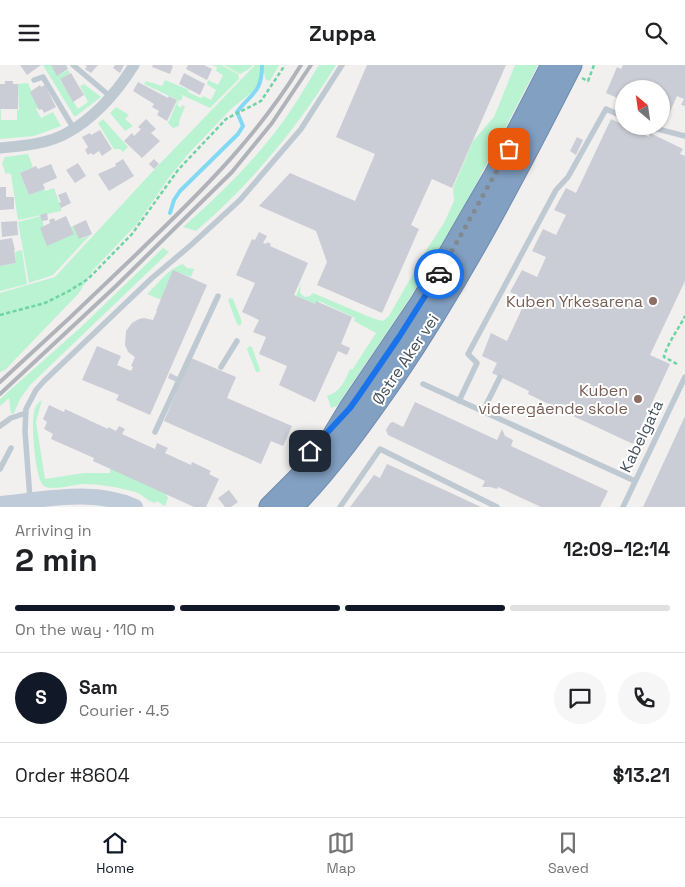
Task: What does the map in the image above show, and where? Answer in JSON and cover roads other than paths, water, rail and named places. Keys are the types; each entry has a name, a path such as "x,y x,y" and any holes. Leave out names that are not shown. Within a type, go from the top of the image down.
{"highway":[{"name":"Østre Aker vei","path":"270,507 295,483 330,441 350,408 404,331 496,175 552,65"},
{"name":"Østre Aker vei","path":"292,507 314,484 344,447 433,317 465,265 573,70"},
{"path":"253,507 294,469 350,408"}],"street":[{"path":"0,149 38,143 67,134 97,112 119,88 134,65"},
{"path":"0,505 82,496 116,500 136,507"}],"lane":[{"path":"73,65 111,97"},
{"path":"30,501 26,409 36,390 152,278 191,245 257,182 301,129 342,65"},
{"path":"34,80 42,77 74,129"},
{"path":"459,401 477,363 468,354 556,190 568,177 606,109 615,113"},
{"path":"670,132 685,136"},
{"path":"155,432 218,296"},
{"path":"221,367 237,341"},
{"path":"482,411 500,377"},
{"name":"Kabelgata","path":"623,507 685,377"},
{"path":"423,384 634,481"},
{"path":"0,426 11,418 26,413"},
{"path":"0,469 11,448"},
{"path":"340,507 380,449 497,507"}],"waterway":[{"path":"170,213 174,200 180,191 238,134 243,126 237,112 258,87 262,74 262,65"}],"railway":[{"path":"0,382 115,275 214,177 251,135 301,65"},
{"path":"0,394 116,286 232,172 272,123 311,65"}],"place":[{"name":"Kuben Yrkesarena","path":"653,301"},
{"name":"Kuben videregående skole","path":"638,399"}]}
